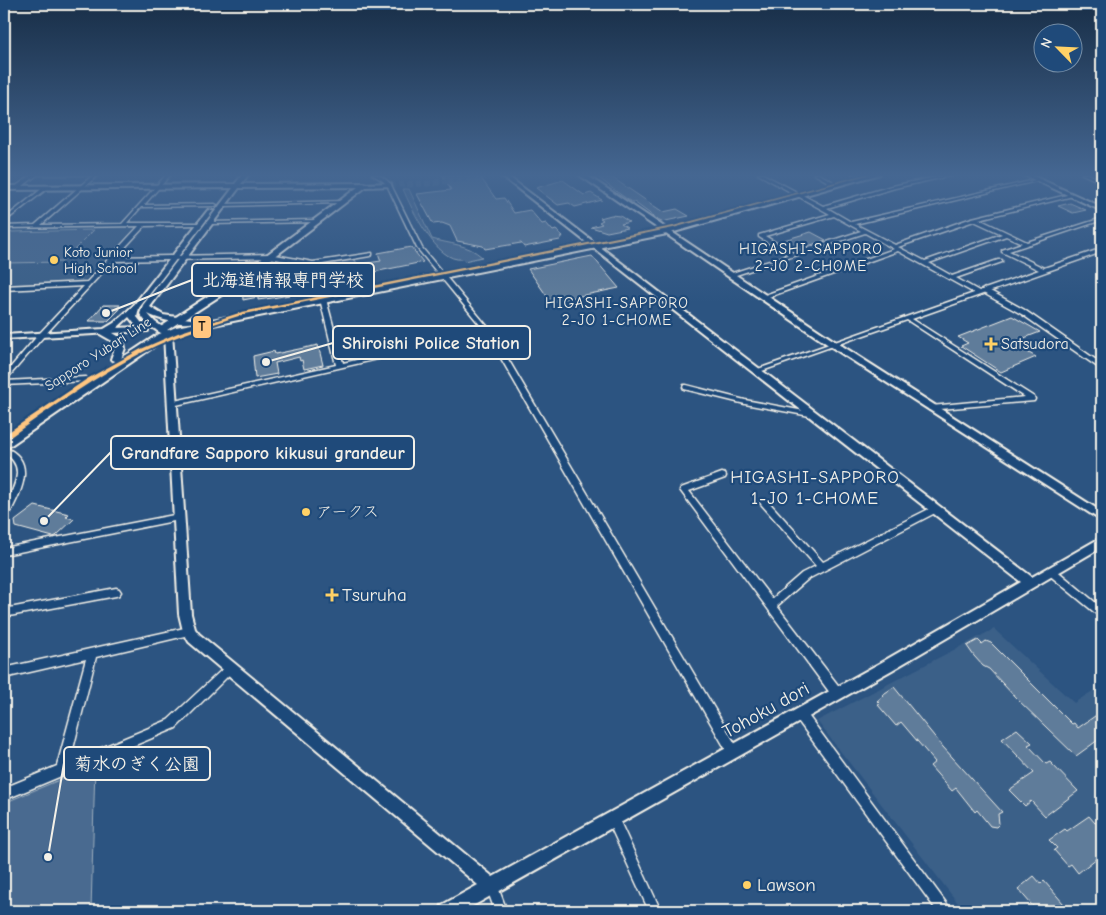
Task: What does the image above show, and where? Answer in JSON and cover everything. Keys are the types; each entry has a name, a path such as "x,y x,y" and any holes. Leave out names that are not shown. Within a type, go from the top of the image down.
{"main road":[{"path":"165,332 323,217"},
{"name":"Sapporo Yubari Line","path":"4,434 116,359 165,332 191,321 324,297 664,230 713,217"},
{"name":"Sapporo Yubari Line","path":"4,444 165,332 324,297"},
{"path":"104,332 121,342 122,348 116,359"}],"street":[{"path":"36,227 48,217"},
{"path":"123,225 130,217"},
{"path":"104,332 117,325 135,308 206,217"},
{"path":"165,332 152,324 144,314 146,307 214,217"},
{"path":"405,217 420,248 489,332 733,751"},
{"path":"558,217 1031,583"},
{"path":"644,217 833,344 1102,517"},
{"path":"792,255 761,236 826,217"},
{"path":"840,217 952,278 1023,312 1102,367"},
{"path":"851,223 879,217"},
{"path":"764,297 983,217"},
{"path":"974,219 1025,243"},
{"path":"1043,270 1004,251 1102,219"},
{"path":"209,223 317,221"},
{"path":"4,381 42,334 143,224"},
{"path":"4,227 200,224"},
{"path":"731,275 866,231"},
{"path":"925,263 1006,234"},
{"path":"757,371 1102,250"},
{"path":"1094,253 1102,257"},
{"path":"112,259 270,256 313,264 370,254"},
{"path":"952,278 1000,261"},
{"path":"313,264 316,266 340,366"},
{"path":"4,288 89,284"},
{"path":"146,307 155,315 191,321"},
{"path":"135,308 133,317 143,329"},
{"path":"907,318 1032,399 935,410"},
{"path":"4,337 143,329 165,332"},
{"path":"165,332 172,404 185,614 189,631 194,638 492,886 500,911"},
{"path":"172,404 489,332"},
{"path":"4,381 86,379"},
{"path":"686,387 745,402 812,414"},
{"path":"4,450 17,458 22,468 20,479 4,517"},
{"path":"722,476 684,490 837,693"},
{"path":"764,502 822,567"},
{"path":"771,606 805,576 936,509"},
{"path":"4,552 180,517"},
{"name":"Tohoku dori","path":"448,911 888,666 1102,542"},
{"path":"1051,571 1102,613"},
{"path":"4,614 116,592"},
{"path":"4,673 189,631"},
{"path":"62,770 92,654"},
{"path":"4,794 172,724 230,668"},
{"path":"800,714 945,911"},
{"path":"613,819 655,911"}],"shaded area":[{"path":"416,217 422,217 432,239 471,249 482,257 464,261 453,258 434,244"},
{"name":"Koto Junior High School","path":"136,226 82,283 4,286 4,230"},
{"path":"94,230 62,262 4,263 4,239 12,232"},
{"path":"355,259 361,275 326,281 322,267 324,265"},
{"path":"994,629 1074,703 1102,685 1102,911 964,911 817,721"},
{"path":"95,765 91,911 4,911 4,803"}],"building":[{"path":"429,217 536,217 542,224 546,223 553,231 556,230 563,236 560,240 524,247 521,243 485,249 483,246 457,241 450,226 442,223 433,224"},
{"path":"621,217 629,222 621,224 627,228 607,232 591,227 602,224 599,222 603,220 600,218"},
{"path":"654,217 686,217 661,222"},
{"path":"811,232 826,240 799,249 784,240"},
{"path":"411,247 423,262 364,274 361,264 381,261 378,253"},
{"path":"592,256 619,288 551,302 528,269"},
{"path":"269,271 269,273 299,271 301,280 290,284 291,293 289,295 258,300 258,297 243,300 242,283 248,279 256,278 256,273"},
{"path":"103,305 120,305 117,309 120,309 108,321 89,321"},
{"name":"Satsudora","path":"1012,316 1040,332 1019,340 1022,342 1015,345 1036,357 1001,372 961,346 968,343 958,337"},
{"path":"318,345 323,365 304,369 302,360 300,361 299,357 275,363 277,374 255,378 253,356 274,351 275,354"},
{"path":"35,506 69,514 66,517 74,519 53,537 16,527 15,521"},
{"path":"978,640 982,644 986,641 991,643 1078,728 1102,711 1102,744 1098,740 1076,756 974,656 967,646"},
{"path":"894,687 943,747 1002,812 998,814 999,824 996,827 990,826 977,810 975,812 956,788 952,791 930,766 935,762 901,722 896,726 878,705 880,704 877,701 882,695"},
{"path":"1017,729 1032,743 1028,745 1046,764 1050,762 1078,791 1045,816 1031,801 1025,806 1009,790 1034,773 1002,739"},
{"path":"1089,816 1102,827 1102,854 1078,873 1071,864 1068,866 1054,850 1057,848 1049,840 1065,829 1067,831"},
{"path":"1034,876 1041,884 1044,881 1070,911 1037,911 1018,889"}],"transit line":[{"name":"T","path":"4,438 89,381 143,350 180,334 244,313 673,227 711,217"}],"place":[{"name":"Koto Junior High School","path":"54,260"},
{"name":"北海道情報専門学校","path":"106,313"},
{"name":"Satsudora","path":"991,344"},
{"name":"Shiroishi Police Station","path":"266,362"},
{"name":"アークス","path":"306,512"},
{"name":"Grandfare Sapporo kikusui grandeur","path":"44,521"},
{"name":"Tsuruha","path":"332,595"},
{"name":"菊水のぎく公園","path":"48,857"},
{"name":"Lawson","path":"747,885"}],"district":[{"name":"HIGASHI-SAPPORO 2-JO 2-CHOME","path":"811,258"},
{"name":"HIGASHI-SAPPORO 2-JO 1-CHOME","path":"617,312"},
{"name":"HIGASHI-SAPPORO 1-JO 1-CHOME","path":"815,487"}]}
